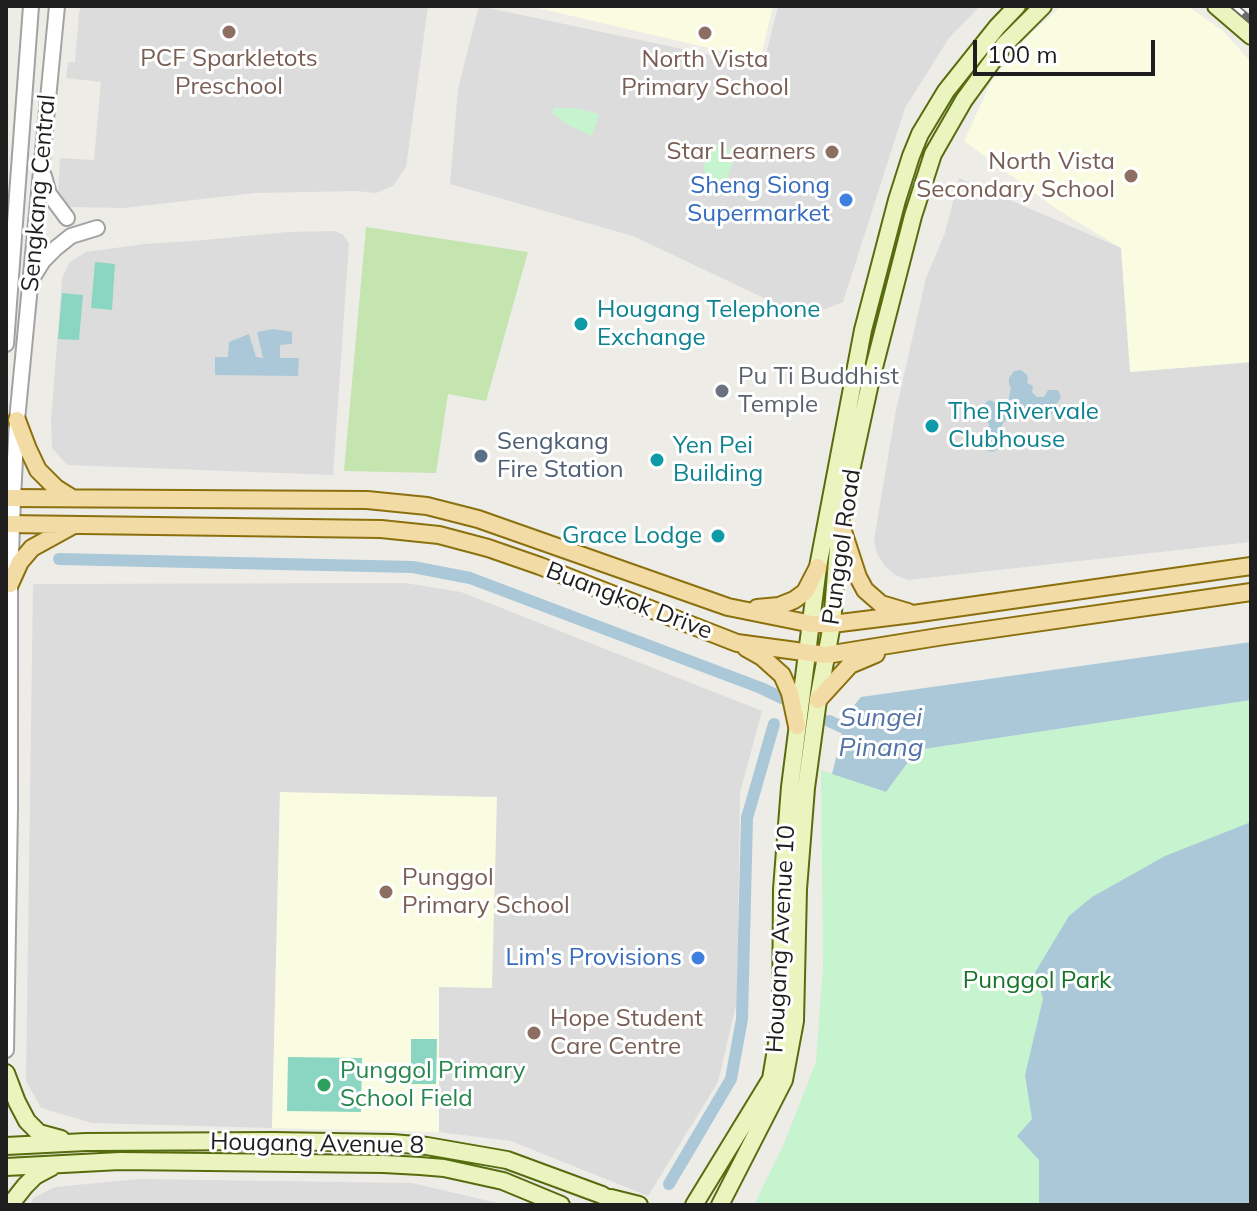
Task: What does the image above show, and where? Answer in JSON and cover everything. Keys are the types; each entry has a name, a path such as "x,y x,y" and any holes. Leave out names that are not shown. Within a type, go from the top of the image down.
{"main road":[{"name":"Punggol Road","path":"808,653 818,567 863,330 911,156 920,134 946,91 1017,6"},
{"name":"Punggol Road","path":"826,655 832,624 840,522 870,383 913,216 933,154 964,100 1004,45 1043,6"},
{"path":"1216,6 1251,36"},
{"path":"17,420 38,470 73,499"},
{"name":"Buangkok Drive","path":"10,498 367,500 427,506 478,519 728,607 812,624 913,614 1251,566"},
{"path":"840,522 865,590 881,604 913,614"},
{"name":"Buangkok Drive","path":"9,524 381,529 439,535 540,566 737,643 826,655 1251,592"},
{"path":"10,584 20,562 32,548 77,524"},
{"path":"728,607 755,609 779,606 794,600 805,592 818,567"},
{"path":"737,643 762,657 782,675 790,693 797,726"},
{"path":"818,700 850,665 899,644"},
{"name":"Hougang Avenue 10","path":"694,1205 771,1079 781,1020 782,889 797,726 808,653"},
{"name":"Hougang Avenue 10","path":"720,1205 729,1197 784,1080 795,1021 800,857 806,788 826,655"},
{"path":"6,1073 23,1115 39,1133 86,1142"},
{"name":"Hougang Avenue 8","path":"6,1146 86,1142 288,1141 427,1146 507,1160 602,1195 618,1205"},
{"name":"Hougang Avenue 8","path":"6,1167 134,1161 420,1166 503,1181 561,1205"},
{"path":"10,1205 35,1176 56,1164"},
{"path":"682,1205 706,1185"},
{"path":"602,1195 639,1205"}],"street":[{"name":"Sengkang Central","path":"6,344 31,6"},
{"name":"Sengkang Central","path":"6,1050 10,498 57,6"},
{"path":"6,182 21,164"},
{"path":"41,164 49,194 67,218"},
{"path":"31,281 43,261 56,248 71,236 97,228"},
{"path":"6,300 9,318"}],"shaded area":[{"path":"81,6 428,6 406,167 393,186 376,193 256,193 123,208 69,207 62,203 58,195 60,158 94,160 101,82 66,78 68,62 75,62"},
{"path":"479,6 763,66 778,6 980,6 949,38 905,108 843,302 804,317 633,236 450,184 458,89"},
{"name":"North Vista Primary School","path":"529,6 773,6 760,60"},
{"name":"North Vista Secondary School","path":"1062,6 1188,6 1223,31 1251,62 1251,362 1130,372 1121,248 1058,210 964,141 992,80 1028,36"},
{"path":"959,178 1121,248 1131,372 1251,362 1251,542 908,580 895,575 885,566 877,554 874,540 896,410 926,278 945,233"},
{"path":"335,231 349,243 333,475 67,465 52,448 51,421 62,278 70,262 86,252 144,244"},
{"path":"405,583 461,592 762,711 740,793 737,1001 718,1082 648,1196 511,1141 439,1132 439,986 491,988 280,792 272,1128 92,1123 41,1108 26,1081 33,584"},
{"name":"Punggol Primary School","path":"280,792 497,797 492,988 439,987 439,1132 272,1128"},
{"path":"139,1179 412,1183 506,1205 30,1205 33,1198 55,1187"}],"green space":[{"path":"554,108 575,108 599,114 592,136 566,124 552,113"},
{"path":"716,144 730,148 733,160 728,177 719,184 707,181 704,168 706,156"},
{"path":"366,227 528,252 486,401 448,394 436,473 344,471"},
{"path":"95,262 115,264 112,310 91,308"},
{"path":"62,293 83,295 79,340 58,339"},
{"name":"Punggol Park","path":"1251,700 1251,1205 754,1205 783,1146 816,1062 823,966 821,770 886,792 917,750"},
{"path":"411,1039 437,1039 436,1084 411,1084"},
{"name":"Punggol Primary School Field","path":"288,1057 362,1058 361,1112 287,1111"}],"water":[{"path":"273,329 292,332 292,344 280,345 280,358 299,358 298,376 215,375 215,357 228,357 229,342 249,334 256,357 263,358 257,332"},
{"path":"1021,370 1027,375 1027,383 1033,386 1032,392 1037,397 1044,397 1048,390 1058,390 1061,397 1056,413 1005,420 1001,427 1005,438 1002,447 992,452 985,450 982,440 989,425 985,403 990,400 999,405 1008,402 1009,378 1014,371"},
{"name":"Sungei Pinang","path":"1251,642 1251,700 917,750 886,792 832,774 843,719 861,697"},
{"path":"1251,822 1251,1205 1039,1205 1039,1160 1017,1136 1032,1119 1025,1075 1043,999 1039,985 1031,979 1069,916 1092,897 1165,856"}],"waterway":[{"path":"59,559 413,567 470,578 782,698"},
{"path":"829,721 842,727"},
{"path":"669,1184 731,1079 742,1019 747,818 774,724"}],"railway":[{"path":"1234,6 1251,20"}],"place":[{"name":"PCF Sparkletots Preschool","path":"229,32"},
{"name":"North Vista Primary School","path":"705,33"},
{"name":"Star Learners","path":"832,152"},
{"name":"North Vista Secondary School","path":"1131,176"},
{"name":"Sheng Siong Supermarket","path":"846,200"},
{"name":"Hougang Telephone Exchange","path":"581,324"},
{"name":"Pu Ti Buddhist Temple","path":"722,391"},
{"name":"The Rivervale Clubhouse","path":"932,426"},
{"name":"Sengkang Fire Station","path":"481,456"},
{"name":"Yen Pei Building","path":"657,460"},
{"name":"Grace Lodge","path":"718,536"},
{"name":"Punggol Primary School","path":"386,892"},
{"name":"Lim's Provisions","path":"698,958"},
{"name":"Hope Student Care Centre","path":"534,1033"},
{"name":"Punggol Primary School Field","path":"324,1085"}]}
